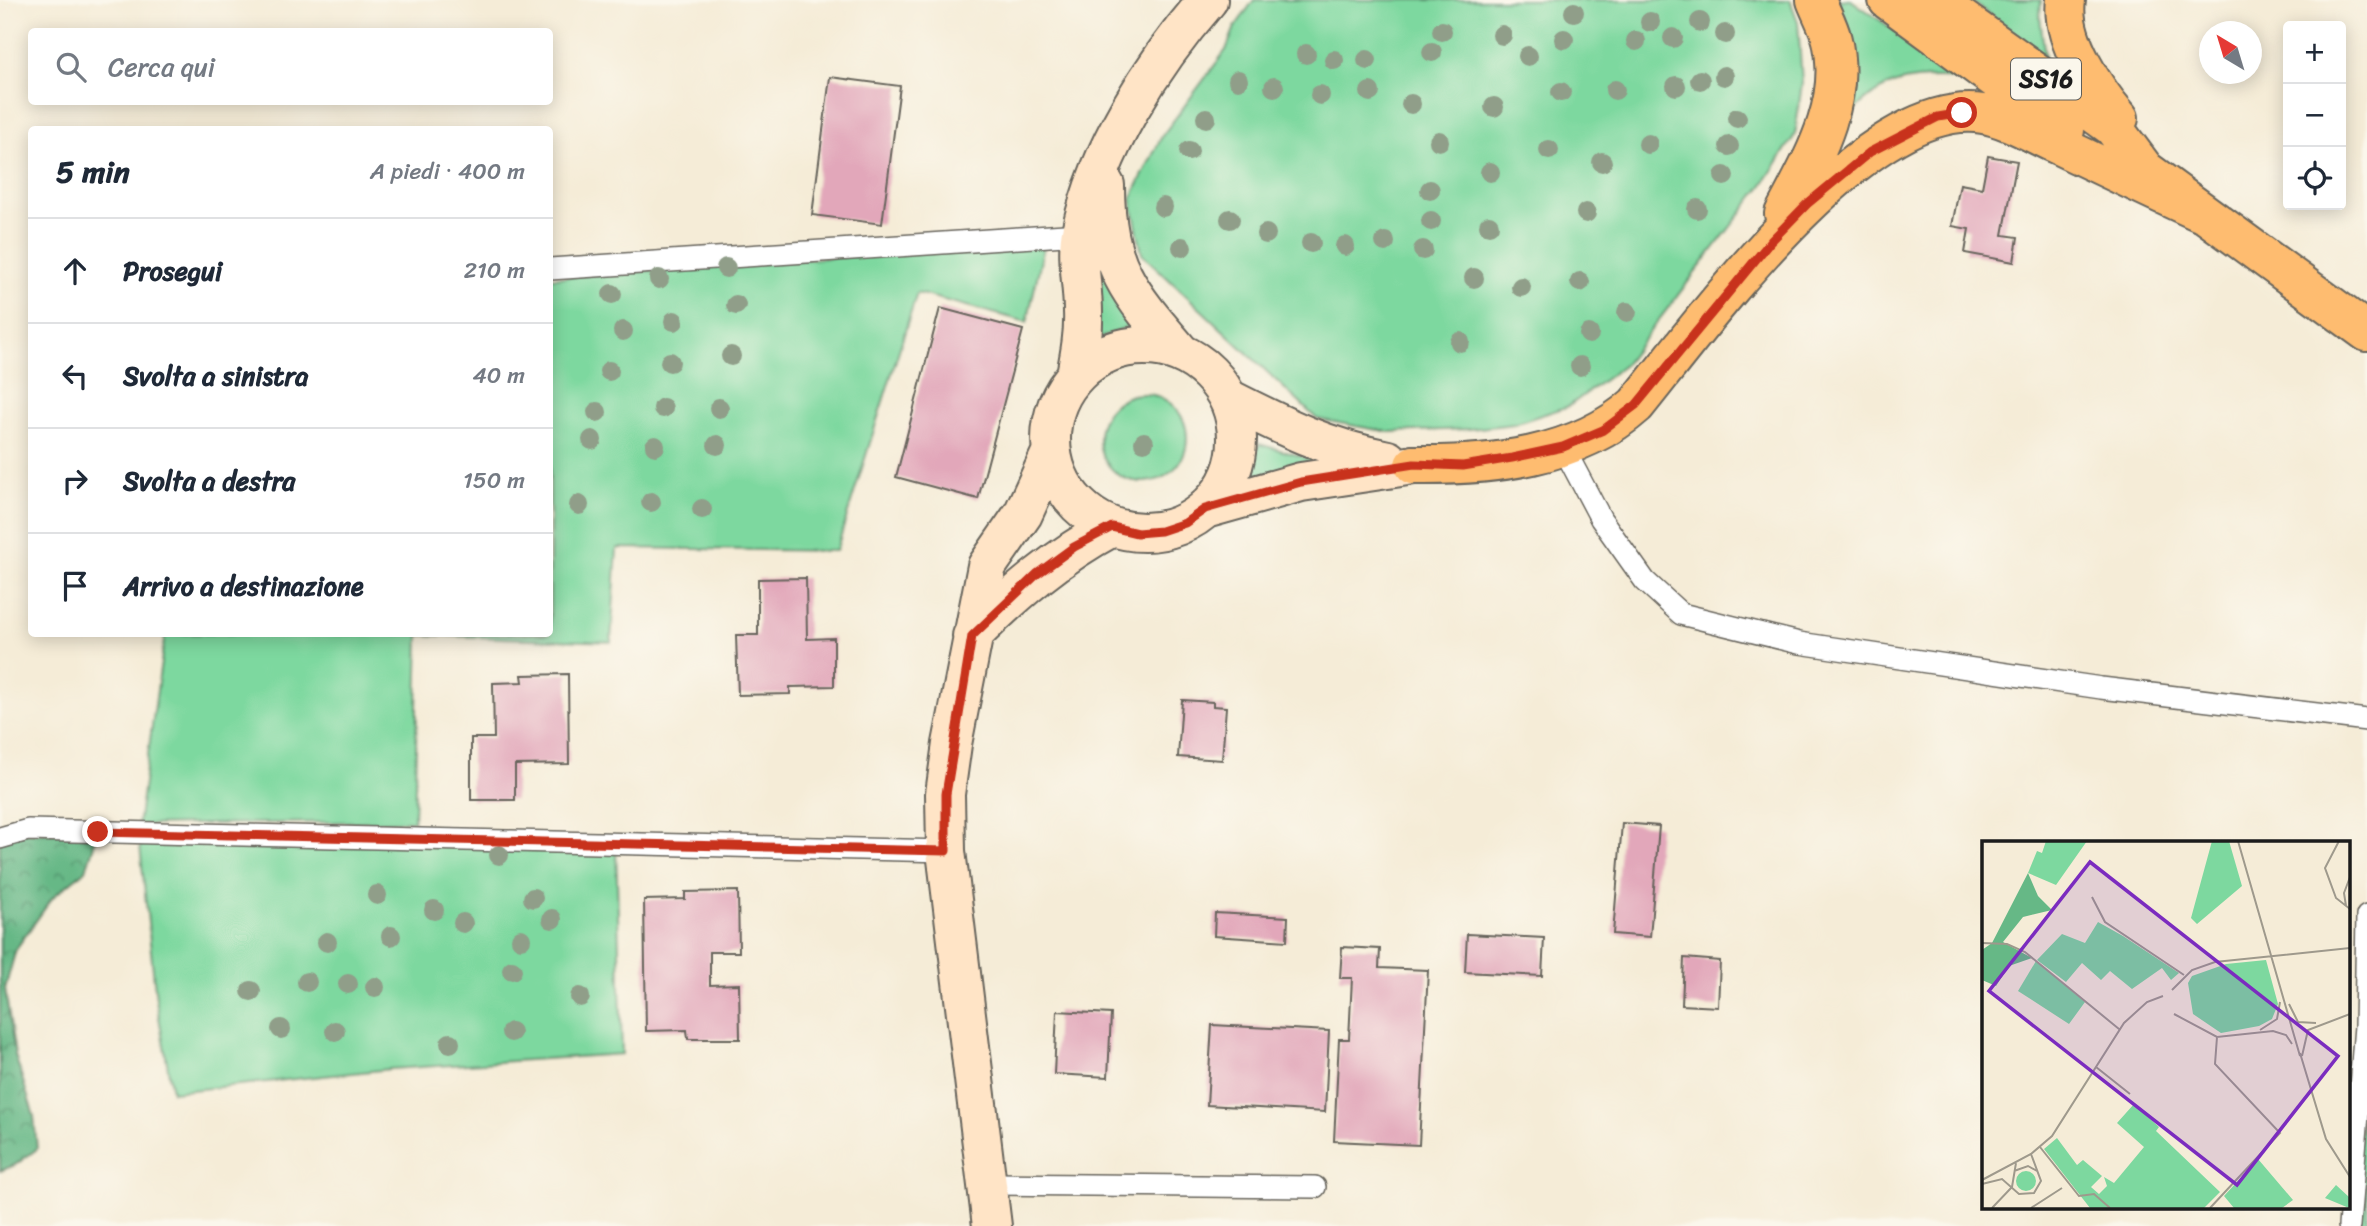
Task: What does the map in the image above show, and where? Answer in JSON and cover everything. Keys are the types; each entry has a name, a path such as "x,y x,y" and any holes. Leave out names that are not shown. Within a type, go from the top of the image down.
{"main road":[{"path":"1076,375 1084,316 1080,234 1105,159 1132,106 1165,55 1208,0"},
{"path":"1771,241 1826,131 1836,61 1831,37 1816,0"},
{"name":"SS16","path":"1888,0 2095,151 2145,170"},
{"name":"SS16","path":"1935,0 2113,127 2145,170 2367,332"},
{"path":"2066,0 2064,9 2072,40 2092,86 2200,212"},
{"path":"1228,399 1289,430 1342,451 1414,464 1463,466 1563,447 1603,430 1636,405 1771,241 1807,204 1870,152 1938,117 1962,113 1984,114 2020,128 2200,212"},
{"path":"1105,159 1105,206 1109,246 1116,264 1136,300 1180,352 1200,364 1216,380 1228,399 1237,428 1236,458 1225,486 1205,509 1185,523 1161,531 1137,533 1112,527 1090,516 1071,499 1058,477 1051,453 1051,425 1060,398 1076,375 1098,358 1124,348 1152,346 1180,352"},
{"path":"992,1226 946,851 946,794 972,636 987,566 1023,514 1051,453"},
{"path":"1205,509 1301,482 1414,464"},
{"path":"972,636 1037,574 1074,547 1112,527"}],"lane":[{"path":"553,269 1080,234"},
{"path":"1563,447 1601,519 1645,581 1681,614 1799,643 2115,690 2367,720"},
{"path":"0,838 28,830 946,851"},
{"path":"2349,1226 2365,1026 2367,916"},
{"path":"987,1184 1315,1187"}],"green space":[{"path":"1254,0 1790,0 1798,22 1802,83 1795,135 1762,186 1624,365 1569,406 1514,424 1470,429 1389,432 1317,419 1142,254 1131,199 1162,136 1226,50 1235,27"},
{"path":"1824,0 1851,0 1964,79 1918,79 1885,87 1857,107 1828,142"},
{"path":"1970,0 2041,0 2040,17 2045,57"},
{"path":"1092,237 1131,325 1096,340"},
{"path":"1045,242 1027,322 917,293 836,551 617,548 611,642 474,637 553,637 553,278"},
{"path":"1134,394 1152,394 1168,401 1180,413 1187,429 1187,447 1180,463 1168,475 1152,482 1134,482 1118,475 1106,463 1099,447 1099,429 1106,413 1118,401"},
{"path":"1259,444 1332,465 1250,477"},
{"path":"165,637 419,637 414,821 138,825"},
{"path":"98,832 86,870 53,897 16,949 5,989 15,1055 34,1116 37,1149 15,1165 0,1171 0,833"},
{"path":"139,836 616,846 622,1054 390,1069 172,1092 156,999"},
{"path":"2367,1043 2367,1226 2352,1226"}],"building":[{"path":"830,77 900,86 882,224 812,215"},
{"path":"1988,156 2017,161 2003,235 2018,237 2014,262 1965,253 1969,229 1952,226 1960,184 1982,188"},
{"path":"940,308 1023,330 978,499 896,477"},
{"path":"806,578 807,639 834,638 834,686 790,687 790,694 738,695 736,635 758,635 758,579"},
{"path":"568,674 569,764 515,765 515,800 471,800 471,738 494,738 493,683 523,682 522,675"},
{"path":"1182,700 1213,702 1213,706 1226,707 1222,760 1178,757"},
{"path":"1622,823 1659,826 1650,937 1613,934"},
{"path":"738,891 739,952 710,952 710,985 739,984 740,1039 688,1039 687,1030 646,1031 644,900 685,899 685,892"},
{"path":"1215,913 1288,917 1287,941 1214,936"},
{"path":"1467,934 1544,938 1542,976 1465,972"},
{"path":"1342,947 1380,949 1379,968 1428,970 1419,1145 1334,1141 1339,1039 1349,1039 1352,978 1340,978"},
{"path":"1684,958 1720,961 1718,1007 1682,1005"},
{"path":"1057,1011 1111,1014 1108,1077 1054,1074"},
{"path":"1212,1025 1329,1031 1325,1112 1207,1105"}],"route":[{"path":"98,832 946,851 946,794 952,744 972,636 1037,574 1074,547 1112,527 1137,533 1161,531 1185,523 1205,509 1301,482 1414,464 1463,466 1512,458 1563,447 1603,430 1636,405 1771,241 1807,204 1870,152 1938,117 1962,113"}]}
